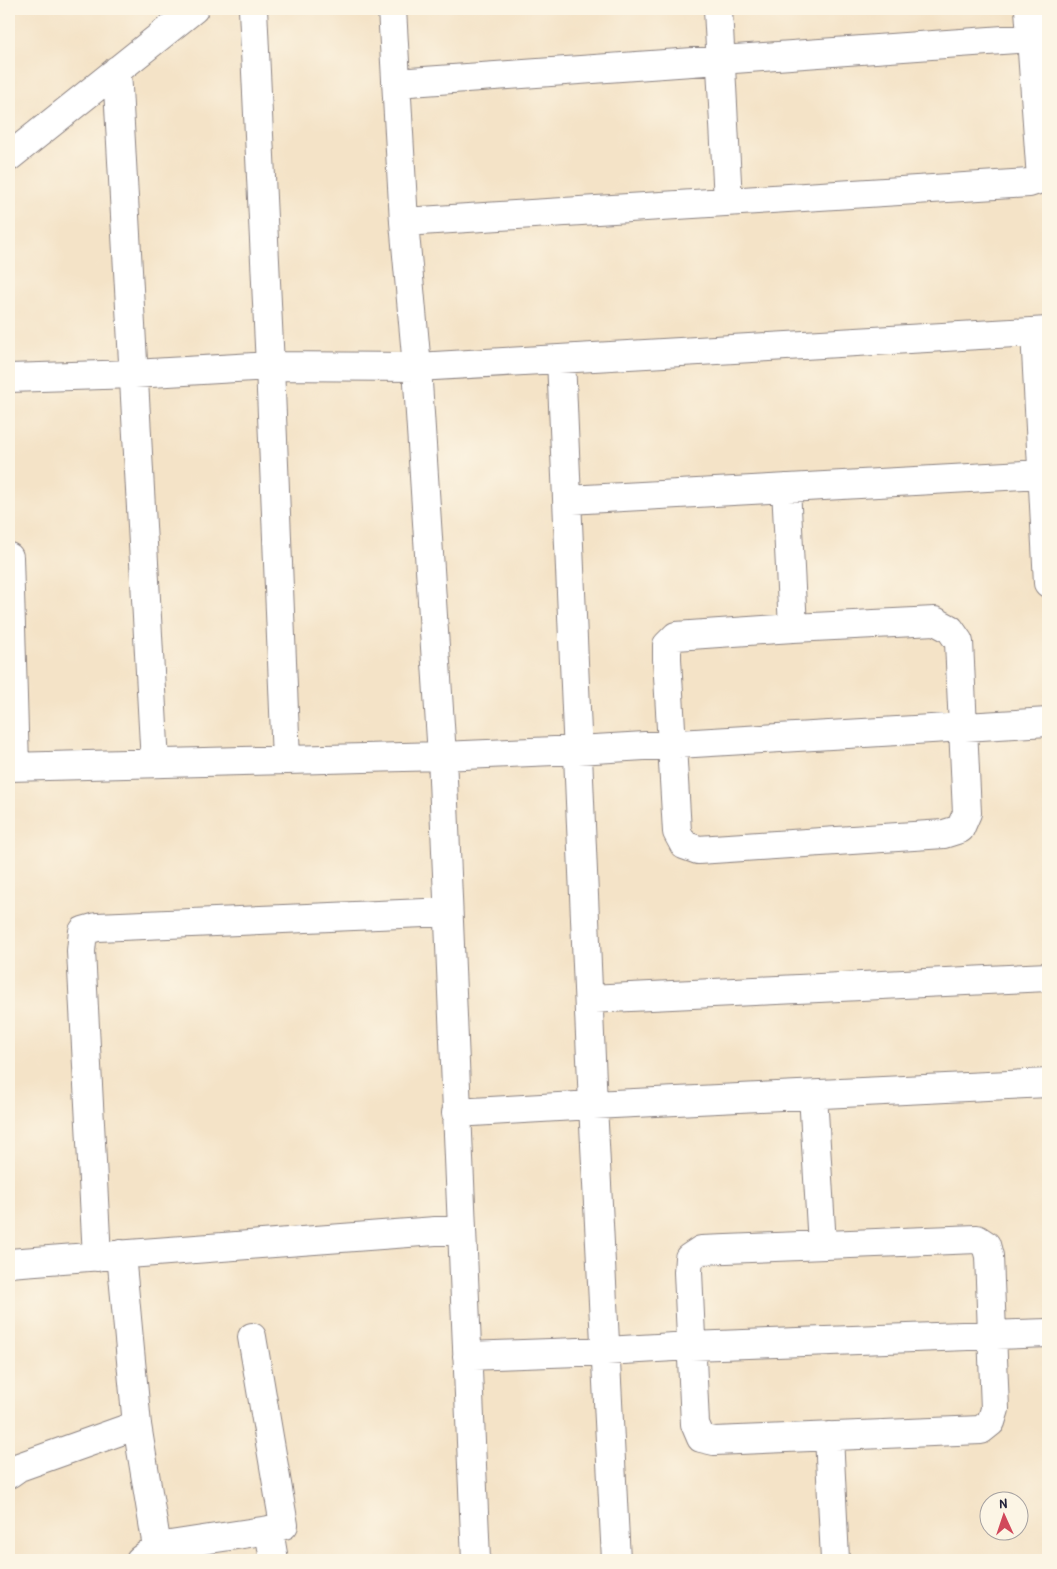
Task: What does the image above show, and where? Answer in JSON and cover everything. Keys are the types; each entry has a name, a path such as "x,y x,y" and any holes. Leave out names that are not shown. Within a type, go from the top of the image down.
{"street":[{"path":"9,157 194,9"},
{"path":"253,9 286,760"},
{"path":"392,9 404,222 417,367 442,756 476,1560"},
{"path":"718,9 728,201"},
{"path":"404,222 1029,183 1041,179 1031,38 1036,10"},
{"path":"396,83 1031,38"},
{"path":"117,70 155,763"},
{"path":"9,378 134,374 270,366 417,367 1042,332 1042,474 1048,583"},
{"path":"560,359 568,500 593,1105 616,1560"},
{"path":"568,500 1042,474"},
{"path":"786,488 793,628"},
{"path":"9,557 12,767 442,756 578,750 1048,722"},
{"path":"935,621 950,629 959,642 962,727 967,813 960,829 944,834 698,850 684,845 677,832 667,645 676,636 935,621"},
{"path":"252,1337 284,1525 268,1530 148,1553 137,1425 109,1256 81,951 83,931 97,927 448,912"},
{"path":"589,999 1048,978"},
{"path":"456,1113 1048,1083"},
{"path":"813,1095 822,1245"},
{"path":"9,1263 462,1229"},
{"path":"977,1239 986,1245 989,1256 993,1336 995,1409 991,1422 981,1430 714,1441 701,1438 695,1424 688,1272 689,1258 701,1250 977,1239"},
{"path":"467,1356 1048,1333"},
{"path":"9,1474 19,1467 137,1425"},
{"path":"829,1436 836,1560"},
{"path":"268,1530 274,1560"}]}
